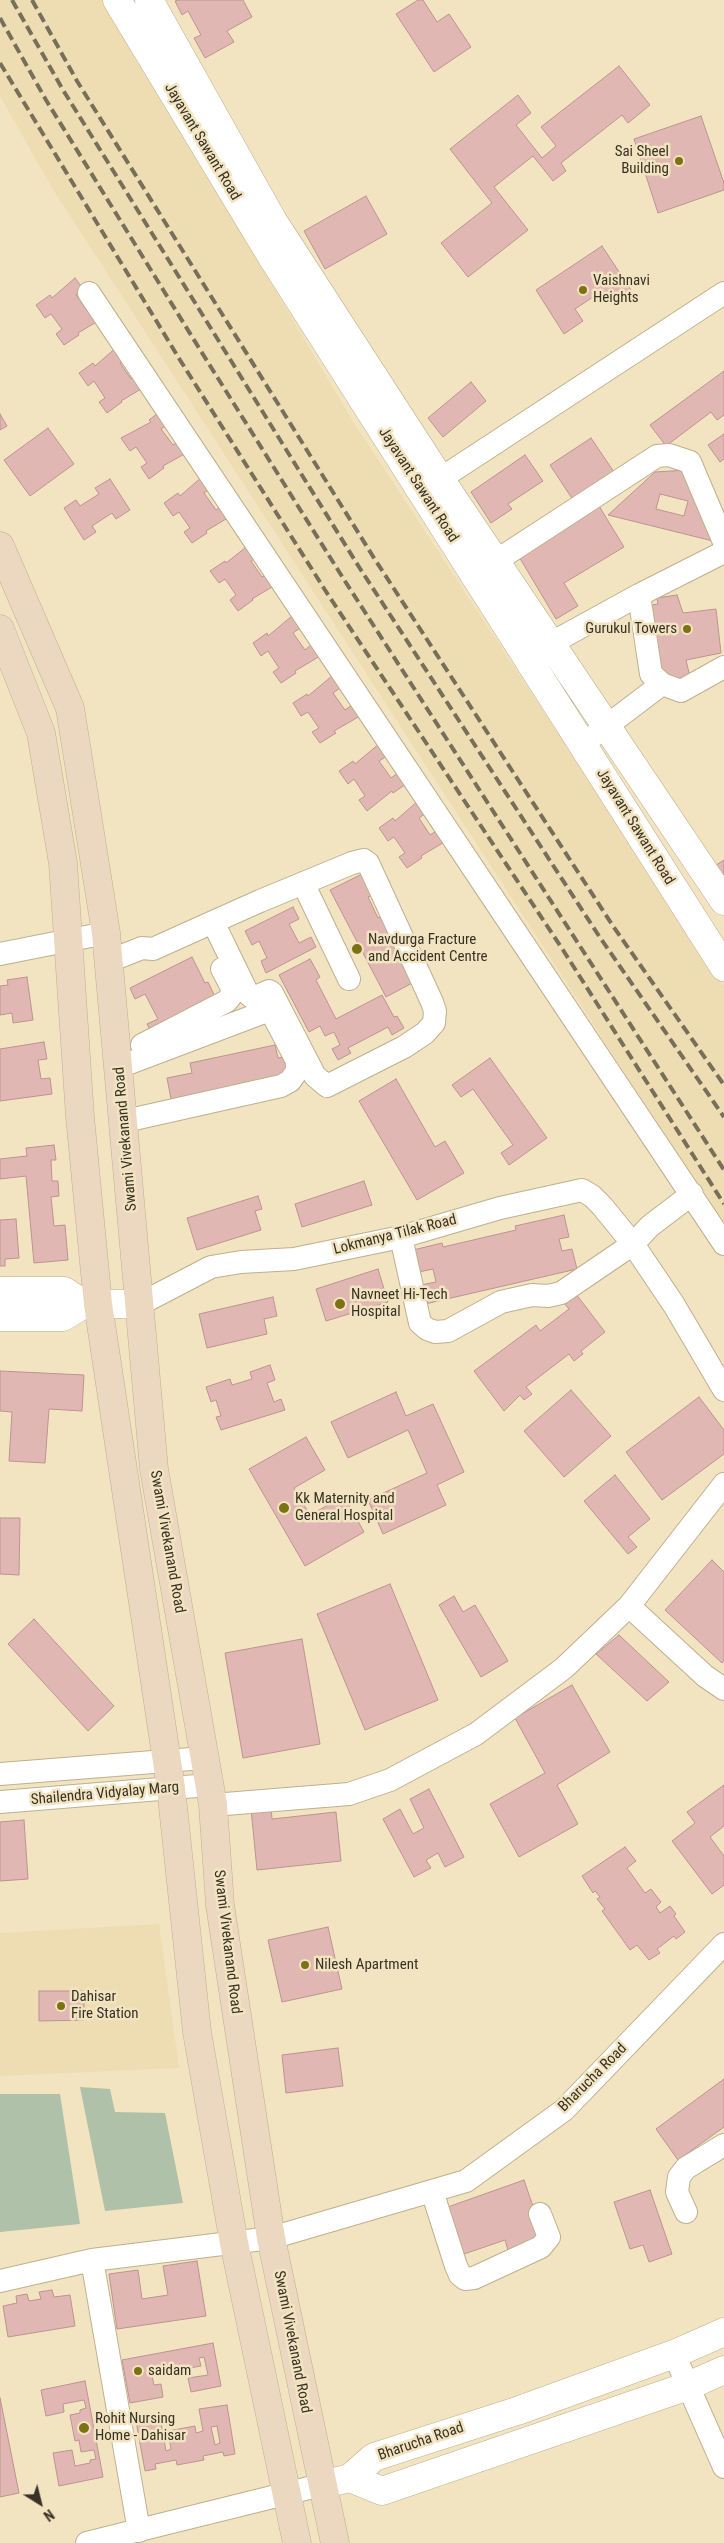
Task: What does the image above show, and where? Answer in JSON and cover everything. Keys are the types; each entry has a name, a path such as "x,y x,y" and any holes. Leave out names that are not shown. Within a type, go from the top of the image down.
{"main road":[{"name":"Swami Vivekanand Road","path":"0,546 70,708 110,969 154,1469 211,1795 220,1905 271,2238 321,2485 335,2543"},
{"name":"Swami Vivekanand Road","path":"0,628 41,733 63,863 91,1304 123,1470 171,1788 197,2032 234,2243 297,2543"}],"street":[{"name":"Jayavant Sawant Road","path":"117,0 272,257 485,568 550,643 724,901"},
{"name":"Jayavant Sawant Road","path":"149,0 273,221 440,479 528,657 724,967"},
{"path":"89,293 724,1244"},
{"path":"440,479 724,293"},
{"path":"485,568 658,456 669,455 690,462 724,542"},
{"path":"528,657 639,595 724,552"},
{"path":"639,595 650,674 662,684 681,691 724,667"},
{"path":"583,744 662,684"},
{"path":"110,969 142,948 153,949 207,925 303,883 359,861 368,863 435,1011 434,1022 425,1033 334,1084 327,1086 315,1076 272,993 269,991 250,997 207,925"},
{"path":"303,883 349,979"},
{"path":"119,1062 228,1001 232,988 207,925"},
{"path":"0,954 106,933"},
{"path":"119,1062 267,1011 274,1017 297,1061 296,1071 290,1080 281,1086 124,1121"},
{"name":"Lokmanya Tilak Road","path":"140,1304 211,1267 241,1262 294,1259 401,1236 500,1208 582,1190 592,1196 602,1206 634,1244"},
{"path":"401,1236 420,1323 427,1330 435,1332 448,1331 501,1302 532,1295 548,1296 561,1293 634,1244 650,1226 692,1194"},
{"path":"634,1244 674,1305 724,1390"},
{"path":"0,1291 64,1290 91,1304"},
{"path":"0,1317 63,1317 91,1304 140,1304"},
{"path":"123,1470 154,1469"},
{"name":"Shailendra Vidyalay Marg","path":"0,1802 171,1788 211,1795 349,1794 390,1780 476,1734 564,1668 629,1606 724,1484"},
{"path":"629,1606 704,1676 724,1689"},
{"name":"Shailendra Vidyalay Marg","path":"0,1774 204,1758"},
{"name":"Bharucha Road","path":"0,2281 92,2260 271,2238 466,2181 564,2110 724,1944"},
{"path":"686,2212 677,2192 679,2178 686,2168 724,2145"},
{"path":"432,2191 456,2266 460,2275 465,2278 474,2278 542,2247 549,2237 540,2214"},
{"path":"92,2260 153,2534"},
{"name":"Bharucha Road","path":"87,2543 153,2534 286,2494 350,2478 374,2457 517,2411 674,2354 724,2332"},
{"path":"674,2354 724,2467"},
{"path":"350,2478 382,2491 688,2386 724,2370"}],"shaded area":[{"path":"0,0 104,0 352,420 724,986 724,1226 52,188 0,96"},
{"path":"159,1924 179,2068 0,2076 0,1933"}],"green space":[{"path":"80,2087 110,2089 115,2112 165,2113 183,2203 105,2211"},
{"path":"0,2094 60,2094 80,2224 0,2232"}],"building":[{"path":"243,0 252,17 227,31 234,42 205,58 194,38 201,35 188,11 182,15 175,1"},
{"path":"418,0 423,0 437,22 449,14 471,47 434,72 396,14"},
{"path":"619,66 650,105 628,123 622,115 561,163 566,171 553,181 533,156 494,187 528,230 468,277 441,243 492,203 450,149 518,95 531,113 516,125 542,158 556,146 541,127"},
{"name":"Sai Sheel Building","path":"701,116 724,183 724,190 658,213 634,139"},
{"path":"366,196 387,234 325,269 304,231"},
{"name":"Vaishnavi Heights","path":"602,246 631,290 610,304 602,291 575,309 583,321 564,334 536,290"},
{"path":"75,278 84,290 76,295 88,312 95,307 103,318 78,333 79,335 64,345 56,334 62,329 51,314 45,318 36,305 50,295 52,298"},
{"path":"118,346 127,358 120,363 131,379 138,375 146,386 121,401 107,413 99,402 105,398 94,381 88,386 79,373 93,363 95,366"},
{"path":"724,371 724,415 717,420 711,412 666,446 650,425"},
{"path":"471,382 486,401 443,437 428,418"},
{"path":"161,411 169,423 161,429 173,445 180,440 188,452 163,466 164,468 149,479 141,467 147,463 136,447 130,451 121,438 151,422 149,420"},
{"path":"0,414 7,426 0,430"},
{"path":"48,428 74,464 30,496 4,460"},
{"path":"724,434 724,459 720,462 708,445"},
{"path":"591,438 614,472 573,500 550,465"},
{"path":"525,455 543,481 508,504 512,509 491,523 471,492"},
{"path":"688,470 717,542 608,515 655,472","holes":["660,494 688,501 684,516 656,509"]},
{"path":"203,476 211,488 204,493 216,510 223,505 231,516 206,531 207,533 192,543 184,532 190,528 179,512 173,516 164,503 178,493 180,496"},
{"path":"110,479 130,510 116,519 112,513 92,526 96,532 84,540 64,508 76,500 80,506 99,494 95,488"},
{"path":"599,506 624,547 564,583 578,606 556,619 518,555"},
{"path":"250,544 258,556 251,561 262,577 270,572 277,584 252,599 238,611 230,600 236,595 225,579 219,583 210,571 225,561 226,563"},
{"name":"Gurukul Towers","path":"677,595 683,613 716,609 721,653 686,660 690,677 669,680 659,674 652,605 658,604 657,598"},
{"path":"292,616 300,628 293,633 305,650 312,644 320,656 295,671 296,673 281,683 273,672 279,668 268,651 261,656 253,643 267,633 268,636"},
{"path":"332,676 340,688 333,693 345,710 352,705 360,716 334,731 336,733 320,743 312,732 319,728 308,712 301,716 293,703 307,694 308,696"},
{"path":"379,744 387,756 379,761 391,778 398,773 406,784 393,793 392,791 367,811 359,800 365,796 354,779 348,784 339,771 353,761 355,764"},
{"path":"418,801 426,813 419,818 430,835 438,830 446,841 421,856 422,858 407,868 399,857 405,853 394,837 388,841 379,828 393,818 395,821"},
{"path":"724,860 724,882 713,867"},
{"path":"362,874 373,895 368,897 378,918 383,915 418,980 386,997 330,890"},
{"path":"293,907 299,919 289,924 299,943 311,937 316,947 266,973 261,961 267,958 259,941 252,945 245,931"},
{"path":"192,957 205,983 208,982 218,1003 153,1036 147,1024 158,1019 145,994 135,999 130,988"},
{"path":"310,959 320,977 316,980 336,1019 382,995 394,1017 397,1016 404,1028 392,1035 388,1027 348,1048 351,1053 338,1060 332,1049 340,1045 334,1032 325,1036 320,1026 309,1032 279,975"},
{"path":"27,977 33,1020 13,1023 12,1013 0,1015 0,986 8,985 7,980"},
{"path":"44,1042 47,1059 38,1060 41,1079 50,1078 52,1094 0,1101 0,1049"},
{"path":"275,1045 278,1058 285,1057 289,1075 171,1099 167,1078 192,1073 190,1063"},
{"path":"490,1058 547,1138 509,1165 501,1153 513,1145 473,1089 461,1097 452,1085"},
{"path":"396,1079 435,1147 445,1141 464,1173 417,1200 359,1101"},
{"path":"54,1145 56,1160 51,1160 52,1181 58,1181 59,1196 51,1197 54,1226 65,1225 68,1260 34,1263 26,1176 0,1179 0,1159 27,1156 26,1148"},
{"path":"364,1181 372,1205 302,1227 295,1204"},
{"path":"258,1196 262,1209 255,1211 261,1230 197,1250 187,1218"},
{"path":"564,1215 569,1237 559,1239 562,1251 572,1249 577,1269 425,1304 421,1285 436,1282 433,1269 414,1273 409,1251 442,1243 443,1247 516,1230 515,1226"},
{"path":"16,1219 19,1258 5,1259 5,1266 0,1266 0,1220"},
{"path":"378,1269 388,1302 326,1321 316,1289"},
{"path":"576,1294 605,1332 581,1351 583,1354 574,1361 569,1354 526,1387 532,1394 524,1400 520,1395 504,1411 474,1371 536,1325 540,1331 569,1309 564,1303"},
{"path":"273,1297 277,1316 264,1319 267,1334 207,1348 199,1314"},
{"path":"270,1365 275,1380 267,1383 274,1402 281,1399 285,1410 221,1430 216,1417 221,1416 216,1400 211,1402 206,1387 230,1379 232,1385 252,1379 250,1372"},
{"path":"0,1371 84,1375 82,1411 49,1409 45,1463 9,1461 12,1412 0,1411"},
{"path":"571,1390 611,1436 564,1477 524,1431"},
{"path":"396,1392 406,1416 433,1404 464,1472 437,1485 446,1505 383,1534 368,1500 427,1473 408,1430 348,1458 331,1422"},
{"path":"699,1397 724,1430 724,1454 662,1500 626,1452"},
{"path":"306,1437 325,1470 294,1488 310,1515 344,1496 364,1532 305,1566 249,1469"},
{"path":"615,1475 650,1519 628,1537 637,1547 628,1554 584,1501"},
{"path":"0,1518 20,1518 19,1575 0,1574"},
{"path":"712,1560 724,1572 724,1660 722,1663 665,1610"},
{"path":"390,1584 438,1700 365,1730 317,1614"},
{"path":"454,1596 463,1612 475,1605 508,1661 481,1677 439,1605"},
{"path":"34,1619 114,1706 88,1731 8,1644"},
{"path":"619,1635 669,1682 647,1701 596,1654"},
{"path":"302,1639 320,1744 243,1758 225,1653"},
{"path":"572,1685 610,1752 557,1785 578,1824 519,1857 490,1804 545,1773 515,1718"},
{"path":"724,1785 724,1826 710,1837 724,1856 724,1885 712,1894 672,1841 695,1823 687,1812"},
{"path":"429,1789 464,1857 445,1867 438,1853 426,1860 431,1868 414,1877 383,1819 400,1809 413,1834 424,1828 410,1799"},
{"path":"271,1807 272,1819 336,1812 341,1861 257,1870 251,1809"},
{"path":"24,1820 28,1879 0,1881 0,1822"},
{"path":"625,1847 636,1861 627,1868 645,1893 651,1889 661,1902 656,1907 660,1913 670,1906 676,1914 674,1916 685,1932 676,1939 674,1936 657,1949 660,1953 649,1960 637,1945 630,1950 602,1911 605,1909 597,1899 600,1897 595,1891 593,1893 582,1876"},
{"name":"Nilesh Apartment","path":"328,1927 342,1989 282,2002 268,1940"},
{"name":"Dahisar Fire Station","path":"39,1991 84,1991 84,2020 39,2021"},
{"path":"338,2048 343,2086 286,2093 282,2055"},
{"path":"724,2079 724,2127 678,2160 656,2129"},
{"path":"524,2180 536,2215 539,2239 508,2250 505,2240 461,2255 445,2208"},
{"path":"650,2190 672,2254 649,2262 643,2245 630,2249 614,2202"},
{"path":"197,2261 206,2316 117,2329 109,2274 138,2270 142,2299 168,2295 163,2266"},
{"path":"52,2290 54,2297 70,2295 75,2326 8,2337 3,2306 17,2303 16,2296 27,2294 29,2301 41,2299 39,2292"},
{"name":"saidam","path":"213,2343 221,2386 191,2392 188,2378 208,2375 204,2357 199,2358 201,2366 156,2374 155,2367 150,2367 154,2385 161,2384 163,2397 130,2403 122,2360"},
{"path":"85,2381 103,2477 59,2486 53,2453 72,2450 75,2466 90,2463 90,2460 96,2459 94,2450 81,2452 79,2440 75,2441 70,2415 80,2413 80,2410 86,2408 84,2400 63,2404 64,2412 46,2416 41,2390"},
{"path":"0,2398 19,2493 0,2497"},
{"path":"227,2405 235,2454 224,2456 223,2452 203,2456 204,2460 177,2465 176,2460 155,2464 156,2469 145,2471 136,2421 160,2417 166,2451 171,2449 168,2431 195,2426 196,2433 203,2431 199,2409","holes":["217,2426 220,2443 215,2445 211,2427"]}],"railway":[{"path":"12,0 63,90 359,567 599,936 724,1117"},
{"path":"32,0 77,81 374,558 613,926 724,1085"},
{"path":"0,18 46,100 343,578 724,1170"},
{"path":"0,63 180,360 325,590 563,950 724,1204"}],"place":[{"name":"Sai Sheel Building","path":"679,161"},
{"name":"Vaishnavi Heights","path":"583,290"},
{"name":"Gurukul Towers","path":"687,629"},
{"name":"Navdurga Fracture and Accident Centre","path":"357,949"},
{"name":"Navneet Hi-Tech Hospital","path":"340,1304"},
{"name":"Kk Maternity and General Hospital","path":"284,1508"},
{"name":"Nilesh Apartment","path":"305,1965"},
{"name":"Dahisar Fire Station","path":"61,2006"},
{"name":"saidam","path":"138,2371"},
{"name":"Rohit Nursing Home - Dahisar","path":"84,2428"}]}
